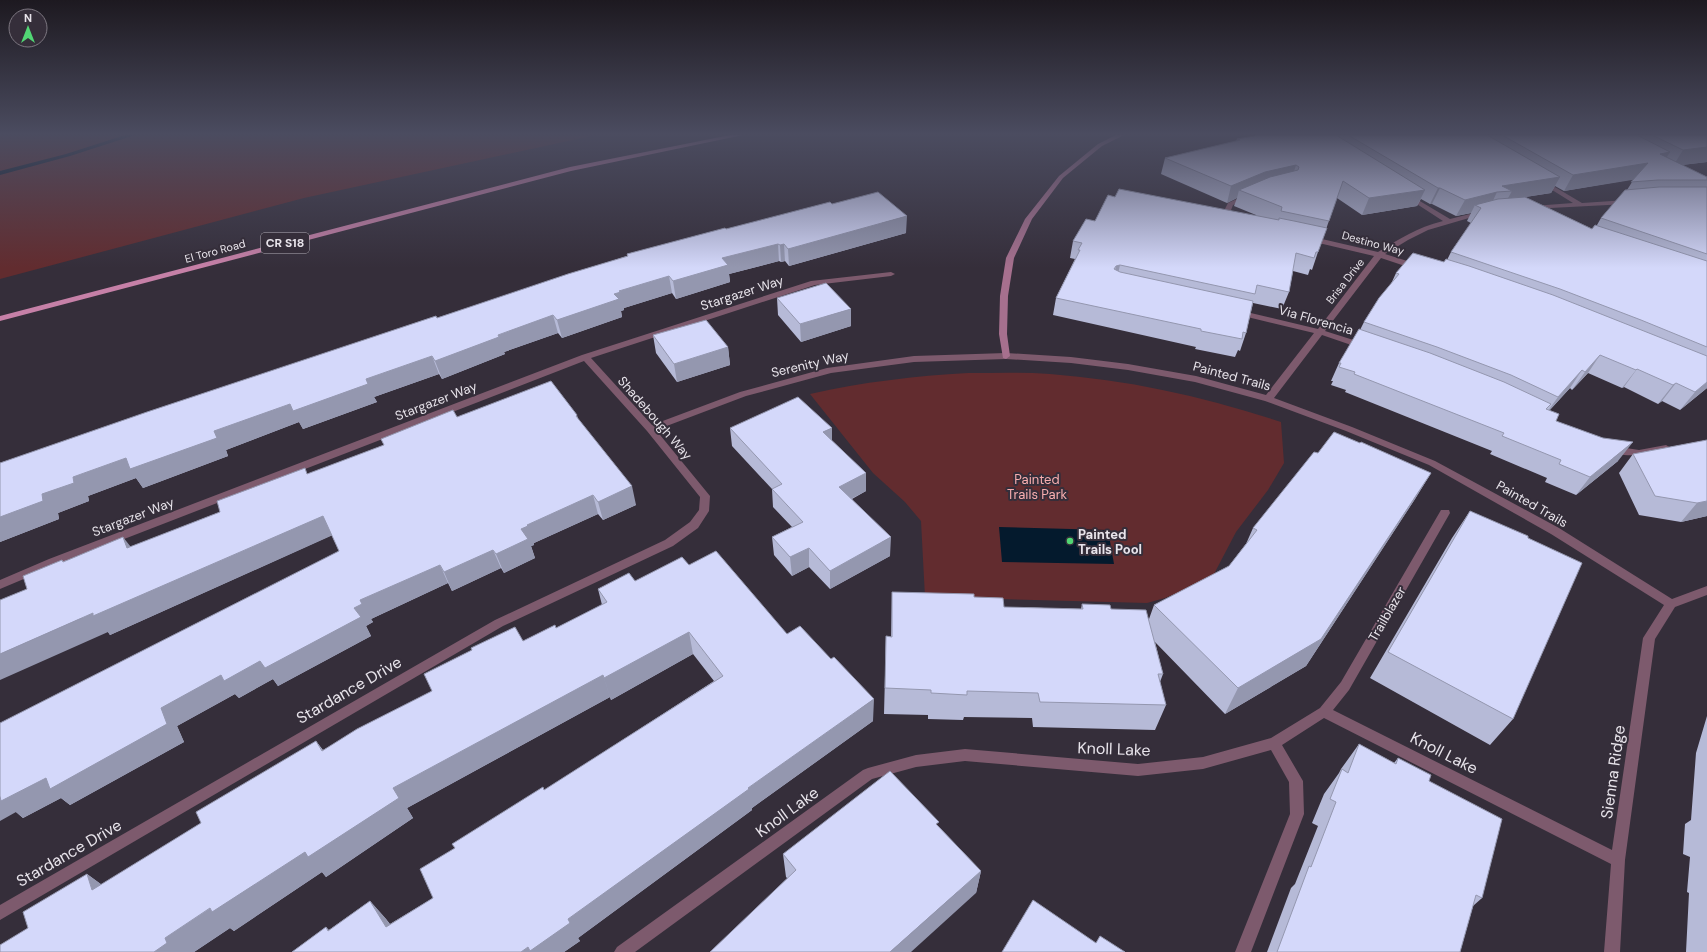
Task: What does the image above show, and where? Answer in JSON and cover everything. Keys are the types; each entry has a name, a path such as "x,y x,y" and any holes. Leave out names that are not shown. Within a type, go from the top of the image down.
{"main road":[{"name":"El Toro Road","path":"0,319 530,179"}],"street":[{"path":"1006,356 1003,334 1004,296 1010,258 1029,219 1059,179"},
{"path":"1539,180 1581,205"},
{"path":"1402,192 1448,221"},
{"path":"1223,221 1230,204 1257,193"},
{"path":"1547,215 1532,208 1633,201"},
{"name":"Brisa Drive","path":"1268,399 1379,255 1404,238 1424,228 1489,212"},
{"name":"Destino Way","path":"1298,236 1379,255 1424,269"},
{"name":"Stargazer Way","path":"0,585 53,562 585,357 814,283 890,274"},
{"name":"Via Florencia","path":"1231,311 1320,332 1372,350"},
{"name":"Painted Trails","path":"1006,356 1071,360 1128,367 1196,379 1268,399 1349,428 1432,463 1555,531 1671,604"},
{"name":"Serenity Way","path":"650,429 743,394 830,370 914,359 1006,356"},
{"name":"Shadebough Way","path":"585,357 650,429 705,496"},
{"path":"1605,447 1639,453 1677,446"},
{"name":"Stardance Drive","path":"0,913 500,623 670,543 694,525 704,511 705,496"},
{"name":"Trailblazer","path":"1324,712 1346,686 1445,513"},
{"path":"1671,604 1707,590"},
{"name":"Sienna Ridge","path":"1612,952 1618,860 1649,638 1671,604"},
{"name":"Knoll Lake","path":"622,952 868,774 916,761 965,755 1138,770 1203,762 1274,743 1324,712 1618,860"},
{"path":"1243,952 1297,814 1296,781 1274,743"}],"green space":[{"path":"0,179 390,179 304,198 0,279"},
{"name":"Painted Trails Park","path":"968,373 1050,374 1138,385 1196,397 1253,413 1281,422 1284,463 1268,490 1236,532 1214,574 1199,584 1165,598 1147,603 925,597 921,521 905,502 873,473 810,394 889,380"}],"water":[{"name":"Painted Trails Pool","path":"999,527 1108,530 1114,564 1002,562"}],"building":[{"path":"1216,179 1247,179 1231,186"},
{"path":"1264,179 1408,179 1425,190 1369,198 1343,181 1329,221 1281,211 1282,207 1239,190"},
{"path":"1423,179 1544,179 1502,186 1512,191 1497,192 1465,200 1438,188"},
{"path":"1633,179 1707,179 1658,180 1631,182"},
{"path":"1659,187 1707,187 1707,254 1601,218 1625,190"},
{"path":"1119,189 1327,228 1318,252 1316,252 1314,258 1296,253 1289,292 1257,285 1255,294 1120,265 1116,266 1114,269 1120,272 1253,301 1246,333 1243,332 1242,339 1056,298 1080,250 1078,250 1082,243 1073,241 1086,219 1095,221 1108,195 1115,197"},
{"path":"878,192 907,216 788,249 784,244 778,244 722,258 728,265 673,281 669,276 619,291 621,292 614,294 619,299 557,320 553,315 498,335 499,337 435,361 432,356 366,379 368,384 293,411 290,404 214,431 217,438 130,469 126,458 73,477 74,483 42,494 43,501 0,517 0,463 147,412 436,316 437,318 568,274 628,256 627,254 830,202 832,204"},
{"path":"1525,197 1592,229 1595,225 1707,261 1707,347 1560,289 1451,252 1481,208 1475,205 1498,199"},
{"path":"1413,253 1444,262 1446,259 1553,295 1707,356 1707,382 1695,392 1676,383 1673,385 1600,355 1585,372 1582,370 1558,397 1511,375 1437,347 1364,322 1379,298 1399,274 1396,273"},
{"path":"826,283 851,309 800,324 777,298"},
{"path":"706,320 728,347 674,364 653,335"},
{"path":"1359,329 1430,353 1504,382 1551,404 1546,409 1559,414 1556,421 1603,438 1633,442 1590,477 1559,464 1561,460 1502,436 1504,433 1354,374 1355,372 1339,367 1341,363 1339,363"},
{"path":"551,381 577,415 576,416 632,486 598,502 593,495 527,525 528,526 521,529 528,539 496,554 493,550 444,572 440,565 360,600 362,604 354,608 361,617 265,668 260,661 224,681 221,675 161,708 167,724 50,789 46,778 1,801 0,723 339,551 323,516 93,616 93,613 0,654 0,600 27,589 23,576 62,560 63,562 123,537 127,548 220,512 217,501 305,468 307,474 384,445 381,439 453,410 457,417"},
{"path":"798,397 832,428 823,432 866,473 839,487 891,537 830,571 809,548 790,557 772,537 803,522 772,489 782,484 730,428"},
{"path":"1334,432 1360,443 1361,442 1431,473 1321,639 1238,688 1154,605 1229,566 1257,530 1253,528 1314,452 1318,453"},
{"path":"1707,440 1707,501 1697,503 1655,496 1633,454"},
{"path":"1470,511 1528,536 1528,538 1582,563 1513,719 1388,652"},
{"path":"716,551 787,634 800,626 831,659 834,657 874,699 748,788 749,789 568,919 570,923 530,951 528,947 521,952 292,952 326,927 328,931 370,901 386,927 433,898 420,869 455,848 452,844 543,787 544,790 723,676 689,632 604,678 603,675 393,788 399,798 308,857 305,852 212,912 210,908 165,938 167,943 154,952 0,952 0,945 28,928 23,912 87,874 92,890 201,823 196,812 316,741 322,751 357,729 432,691 424,674 472,650 471,648 515,627 523,641 555,625 556,628 607,602 598,589 629,573 635,581 682,557 689,565"},
{"path":"892,592 974,594 974,597 1003,598 1004,607 1083,609 1082,604 1110,605 1111,609 1146,610 1163,674 1158,674 1166,705 1040,702 1038,693 967,691 967,695 931,693 931,690 885,688 886,636 892,637"},
{"path":"1359,744 1396,764 1398,758 1431,775 1429,781 1502,819 1482,898 1476,895 1460,952 1277,952 1309,866 1311,867 1336,802 1330,799 1342,769 1348,773"},
{"path":"890,771 939,822 936,824 981,871 890,952 710,952 796,870 783,854"},
{"path":"1033,900 1096,943 1100,936 1125,952 1002,952"}],"place":[{"name":"Painted Trails Pool","path":"1070,541"}]}
